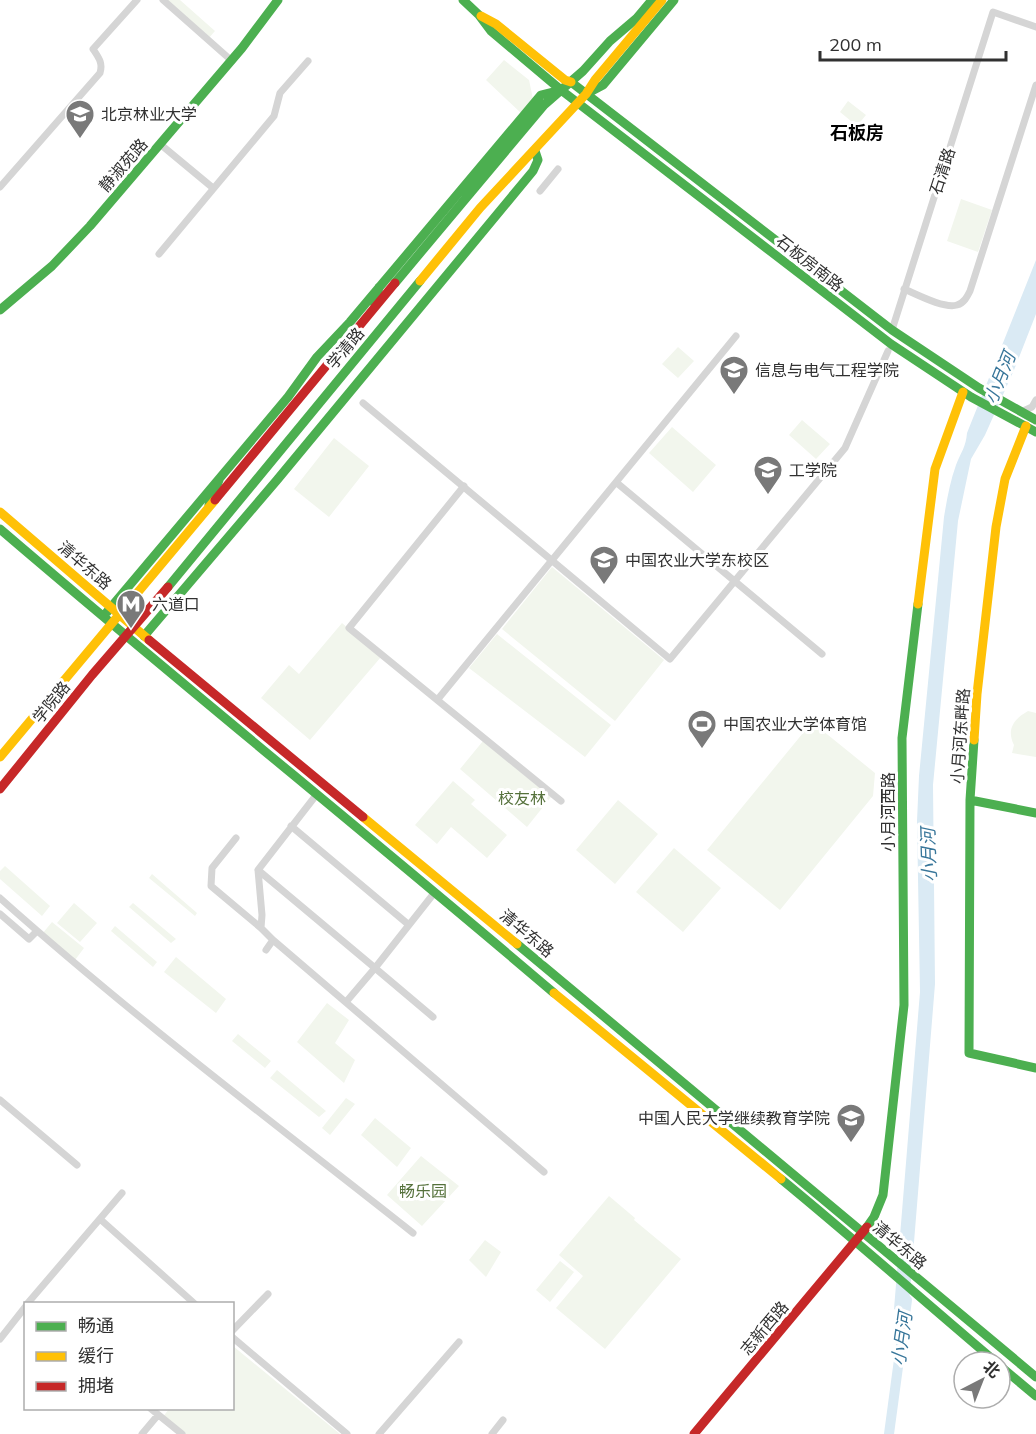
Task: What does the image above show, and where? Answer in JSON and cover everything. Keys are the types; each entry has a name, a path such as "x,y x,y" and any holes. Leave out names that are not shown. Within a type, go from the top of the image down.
{"main road":[{"name":"静淑苑路","path":"0,310 52,266 90,226 232,61 278,0"},
{"path":"463,0 479,15"},
{"name":"学清路","path":"120,615 544,105 637,18 652,0"},
{"name":"学清路","path":"586,94 595,80 662,0"},
{"name":"学清路","path":"126,635 480,208 535,151 577,102 603,85 674,0"},
{"name":"石板房南路","path":"479,15 496,24 565,80 571,82 892,330 979,388 1021,412 1033,425"},
{"name":"石板房南路","path":"479,15 491,31 554,86 891,344 975,399 1005,416 1033,425"},
{"name":"学清路","path":"103,617 288,397 326,348 541,95 561,90"},
{"name":"学清路","path":"144,636 533,171 538,160 535,151"},
{"path":"375,308 379,287"},
{"name":"小月河西路","path":"856,1241 874,1217 883,1195 904,1005 902,738 935,469 963,392"},
{"name":"小月河东畔路","path":"1033,425 1005,479 996,527 977,694 970,800 969,1053 1036,1068"},
{"path":"208,509 219,480"},
{"name":"清华东路","path":"0,512 144,636 1036,1377"},
{"name":"清华东路","path":"0,529 665,1085 856,1241 982,1350"},
{"name":"学院路","path":"0,758 120,615"},
{"name":"学院路","path":"0,789 126,635"},
{"path":"970,800 1036,813"},
{"path":"665,1085 674,1074"},
{"name":"志新西路","path":"694,1434 856,1241"},
{"path":"1012,1375 1036,1396"}],"street":[{"path":"0,187 100,73 101,60 93,49 137,0"},
{"path":"164,0 232,61"},
{"name":"石清路","path":"892,330 993,12 1036,27"},
{"path":"159,254 274,116 280,93 308,62"},
{"path":"904,289 940,304 956,306 965,300 970,291 1036,85"},
{"path":"160,144 213,188"},
{"path":"540,191 558,169"},
{"path":"438,699 736,336"},
{"path":"363,404 670,659 845,448 888,351"},
{"path":"1021,412 1032,407 1036,400"},
{"path":"616,483 822,654"},
{"path":"464,486 349,628 561,801"},
{"path":"261,928 262,905 258,870 317,794"},
{"path":"291,826 409,926"},
{"path":"236,837 212,868 210,886 544,1172"},
{"path":"258,870 433,1017"},
{"path":"346,1002 435,892"},
{"path":"0,898 179,1047 413,1233"},
{"path":"0,914 29,939 37,931"},
{"path":"266,950 273,940"},
{"path":"0,1100 77,1165"},
{"path":"29,1302 122,1193"},
{"path":"100,1220 193,1302"},
{"path":"234,1329 268,1294"},
{"path":"0,1339 24,1309"},
{"path":"234,1339 347,1434"},
{"path":"379,1434 459,1342"},
{"path":"152,1410 182,1434"},
{"path":"142,1434 158,1415"},
{"path":"492,1434 504,1420"}],"green space":[{"path":"165,0 180,0 215,31 208,39"},
{"path":"504,60 529,80 533,99 522,114 486,80"},
{"path":"848,101 866,115 857,126 840,112"},
{"path":"961,199 992,210 978,252 947,241"},
{"path":"678,347 694,361 678,378 662,364"},
{"path":"802,420 830,444 816,459 789,435"},
{"path":"672,427 716,465 693,492 649,453"},
{"path":"334,438 369,466 329,517 294,489"},
{"path":"552,567 664,660 615,721 502,629"},
{"path":"342,623 381,657 310,740 261,698 289,665 299,674"},
{"path":"497,634 611,725 585,757 469,668"},
{"path":"1028,711 1036,713 1036,757 1012,753 1014,745 1011,729 1015,721"},
{"path":"812,722 875,773 873,796 780,910 707,850"},
{"name":"校友林","path":"483,741 551,797 527,827 460,769"},
{"path":"453,781 475,800 471,804 507,835 487,858 451,827 437,844 415,825"},
{"path":"618,800 658,834 615,884 576,850"},
{"path":"674,848 721,888 683,932 636,892"},
{"path":"5,866 50,906 42,916 0,879 0,871"},
{"path":"152,874 197,913 195,916 149,878"},
{"path":"74,903 97,923 80,942 57,923"},
{"path":"133,903 176,939 171,943 129,907"},
{"path":"52,922 84,948 75,960 42,934"},
{"path":"115,926 157,962 153,967 111,931"},
{"path":"176,957 226,999 216,1013 164,972"},
{"path":"327,1003 349,1020 335,1043 355,1060 344,1083 297,1042"},
{"path":"238,1034 271,1061 265,1068 232,1041"},
{"path":"277,1070 326,1111 319,1117 270,1078"},
{"path":"346,1098 355,1104 330,1135 322,1128"},
{"path":"375,1118 411,1148 397,1167 361,1135"},
{"name":"畅乐园","path":"421,1156 459,1186 422,1226 387,1195"},
{"path":"609,1196 681,1259 605,1349 556,1308 583,1276 559,1255"},
{"path":"485,1240 501,1252 486,1277 469,1260"},
{"path":"560,1261 574,1272 550,1302 536,1290"},
{"path":"234,1347 340,1434 182,1434 162,1418 168,1410 234,1410"}],"water":[{"path":"1036,260 1036,314 985,435 971,459 958,521 933,785 935,984 908,1316 894,1309 920,992 917,821 919,776 944,517 952,478 967,433"}],"waterway":[{"name":"小月河","path":"889,1434 907,1300"}],"traffic: fast":[{"path":"0,310 52,266 90,226 242,48 278,0"},
{"path":"463,0 479,15 491,31 561,90"},
{"path":"395,283 544,105 583,71 652,0"},
{"path":"586,94 603,85 674,0"},
{"path":"571,82 892,330 979,388 1036,420"},
{"path":"107,612 288,397 317,357 350,322 541,95 561,90"},
{"path":"561,90 891,344 971,397 1036,432"},
{"path":"533,171 538,160 535,151"},
{"path":"144,636 277,480 533,171"},
{"path":"168,587 420,281"},
{"path":"375,305 379,287"},
{"path":"209,505 219,480"},
{"path":"0,529 554,993"},
{"path":"867,1227 883,1195 904,1005 902,738 918,604"},
{"path":"974,740 970,800 969,1053 1036,1068"},
{"path":"970,800 1036,813"},
{"path":"517,944 1036,1377"},
{"path":"781,1179 982,1350"},
{"path":"1012,1376 1036,1396"}],"traffic: slow":[{"path":"420,281 480,208 586,94 595,80 662,0"},
{"path":"481,16 496,24 565,80 571,82"},
{"path":"918,604 935,469 963,392"},
{"path":"974,740 996,527 1005,479 1026,426"},
{"path":"0,757 215,500"},
{"path":"0,512 149,640"},
{"path":"363,817 517,944"},
{"path":"554,993 781,1179"}],"traffic: jam":[{"path":"215,500 395,283"},
{"path":"0,789 92,675 168,587"},
{"path":"149,640 363,817"},
{"path":"694,1434 867,1227"}],"place":[{"name":"北京林业大学","path":"80,140"},
{"name":"信息与电气工程学院","path":"734,396"},
{"name":"工学院","path":"768,496"},
{"name":"中国农业大学东校区","path":"604,586"},
{"name":"六道口","path":"131,630"},
{"name":"中国农业大学体育馆","path":"702,750"},
{"name":"中国人民大学继续教育学院","path":"851,1144"}],"district":[{"name":"石板房","path":"857,133"}]}
